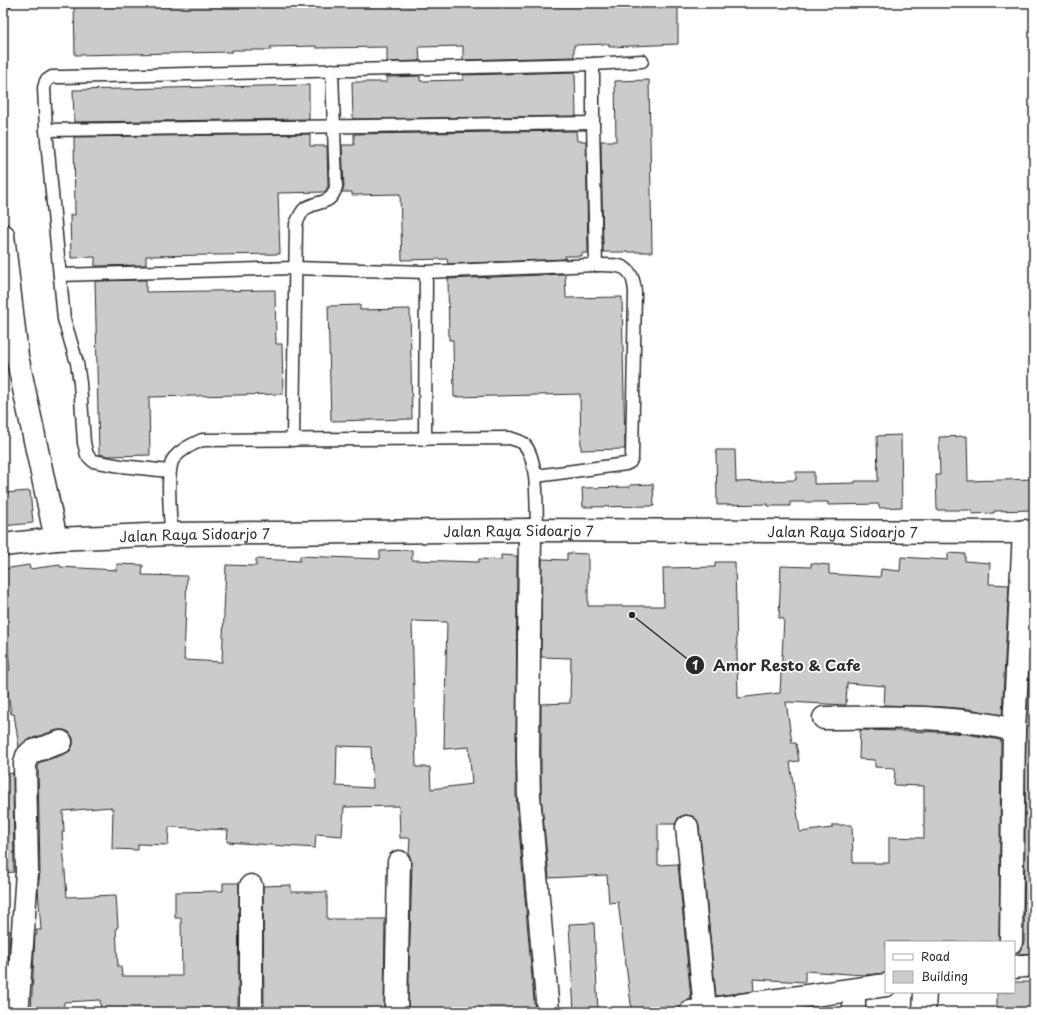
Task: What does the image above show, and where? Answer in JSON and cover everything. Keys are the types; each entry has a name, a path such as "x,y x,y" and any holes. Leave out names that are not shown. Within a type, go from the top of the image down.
{"street":[{"path":"3,235 17,356 56,539"},
{"path":"534,530 528,756 529,796 548,1012"},
{"name":"Jalan Raya Sidoarjo 7","path":"3,546 56,539 171,534 534,530 1029,532"},
{"path":"1011,941 1014,730 1029,532"},
{"path":"824,718 940,718 999,726 1014,730"},
{"path":"16,1012 18,1002 27,872 25,763 31,752 61,742"},
{"path":"687,827 698,1011 885,985"},
{"path":"396,1012 399,862"},
{"path":"251,886 251,1012"},
{"path":"1015,967 1034,965"},
{"path":"854,990 854,1012"},
{"path":"924,1012 925,993"}],"lane":[{"path":"169,472 93,461 87,455 84,443 80,383 77,363 64,319 46,130 44,88 46,81 52,77 593,64 642,61"},
{"path":"593,64 592,123 596,265"},
{"path":"292,440 296,224 300,215 306,208 334,195 336,187 332,70"},
{"path":"46,130 592,123"},
{"path":"60,274 295,268 426,272 596,265 615,265 623,267 630,272 634,281 632,458 630,462 626,464 536,476"},
{"path":"425,439 426,272"},
{"path":"171,534 169,472 173,459 186,447 202,440 510,438 523,443 528,449 536,476 534,530"}],"building":[{"path":"74,3 678,3 678,44 609,47 609,44 574,45 574,57 463,60 463,46 419,47 420,61 387,62 387,47 270,47 271,50 232,50 232,52 75,55"},
{"path":"575,72 576,116 353,119 352,82 387,82 387,77 420,76 420,81 463,80 463,75"},
{"path":"649,80 652,252 603,252 601,141 616,141 615,81"},
{"path":"309,85 309,119 74,122 73,90"},
{"path":"576,131 577,141 586,141 588,253 582,253 582,256 565,256 565,259 448,264 447,259 402,260 400,194 352,195 352,192 342,192 344,187 342,145 354,145 354,134"},
{"path":"310,134 310,146 327,146 328,186 325,192 278,193 280,254 146,256 146,265 95,266 95,257 71,258 70,215 75,215 74,137"},
{"path":"565,274 566,298 622,297 625,449 581,450 580,394 454,397 453,340 449,340 448,279"},
{"path":"146,280 146,292 275,290 276,344 282,344 283,394 149,397 150,455 108,456 99,454 95,281"},
{"path":"360,305 360,310 410,309 412,419 331,421 328,306"},
{"path":"901,435 902,507 879,508 879,504 828,505 828,502 790,502 790,506 768,506 768,504 717,505 716,450 735,450 736,482 796,480 796,472 814,472 814,484 855,483 855,481 878,481 877,436"},
{"path":"967,436 968,481 1034,479 1034,510 994,511 994,513 972,514 972,510 937,510 936,475 940,475 939,437"},
{"path":"653,484 654,506 583,507 582,488 630,487 630,485"},
{"path":"30,491 33,523 3,526 3,493"},
{"path":"412,550 412,560 479,562 479,559 501,560 501,555 517,556 516,796 535,1012 408,1012 412,862 409,855 410,838 400,838 399,806 344,807 342,836 316,834 315,848 227,842 228,830 169,827 168,845 138,844 138,850 112,849 113,809 111,809 111,807 63,811 64,832 62,832 67,897 116,895 118,967 121,967 122,976 182,976 181,918 175,918 175,892 223,891 223,883 239,883 238,1012 101,1012 100,1000 64,1002 63,1012 31,1012 35,935 37,935 36,930 41,930 38,888 40,872 38,763 70,751 73,745 73,738 69,732 57,730 27,740 19,747 14,714 11,714 5,671 10,670 6,636 3,637 3,569 29,565 30,569 60,565 60,567 117,570 117,564 143,565 142,575 187,576 184,660 222,662 226,565 256,566 256,559 300,561 300,556 380,559 380,551","holes":["412,621 447,622 444,749 469,747 472,784 431,789 430,767 416,767","337,746 371,747 373,788 336,786"]},
{"path":"567,553 588,554 588,606 664,606 663,568 715,567 715,562 735,562 738,698 780,693 784,619 779,618 781,566 811,567 811,563 829,565 829,574 880,577 881,569 900,571 901,557 948,560 948,553 965,554 965,561 990,563 989,584 1009,585 1002,715 969,709 884,705 885,686 847,683 846,705 786,702 792,743 796,743 799,761 790,762 800,832 832,828 832,825 852,825 853,863 889,863 889,837 924,838 924,786 894,785 895,768 875,767 875,760 859,759 860,730 942,732 966,734 1001,740 999,941 885,941 885,973 864,975 805,971 805,982 753,979 754,991 716,996 699,826 697,820 692,816 685,815 679,817 675,824 658,824 658,865 678,864 691,999 683,1002 679,1012 632,1012 618,902 609,903 607,875 549,878 541,795 541,704 570,703 571,658 541,657 542,559 567,560"},
{"path":"1034,587 1034,953 1018,954 1024,942 1026,730"},
{"path":"13,773 14,872 3,873 3,774"},
{"path":"291,885 291,892 327,892 327,919 385,919 384,1012 264,1012 263,886"},
{"path":"594,923 598,1012 574,1012 569,924"},
{"path":"3,930 10,931 8,970 3,969"},
{"path":"1015,982 1034,982 1034,1012 997,1012 997,993 1015,993"}],"place":[{"name":"Amor Resto & Cafe","path":"632,615"}]}
